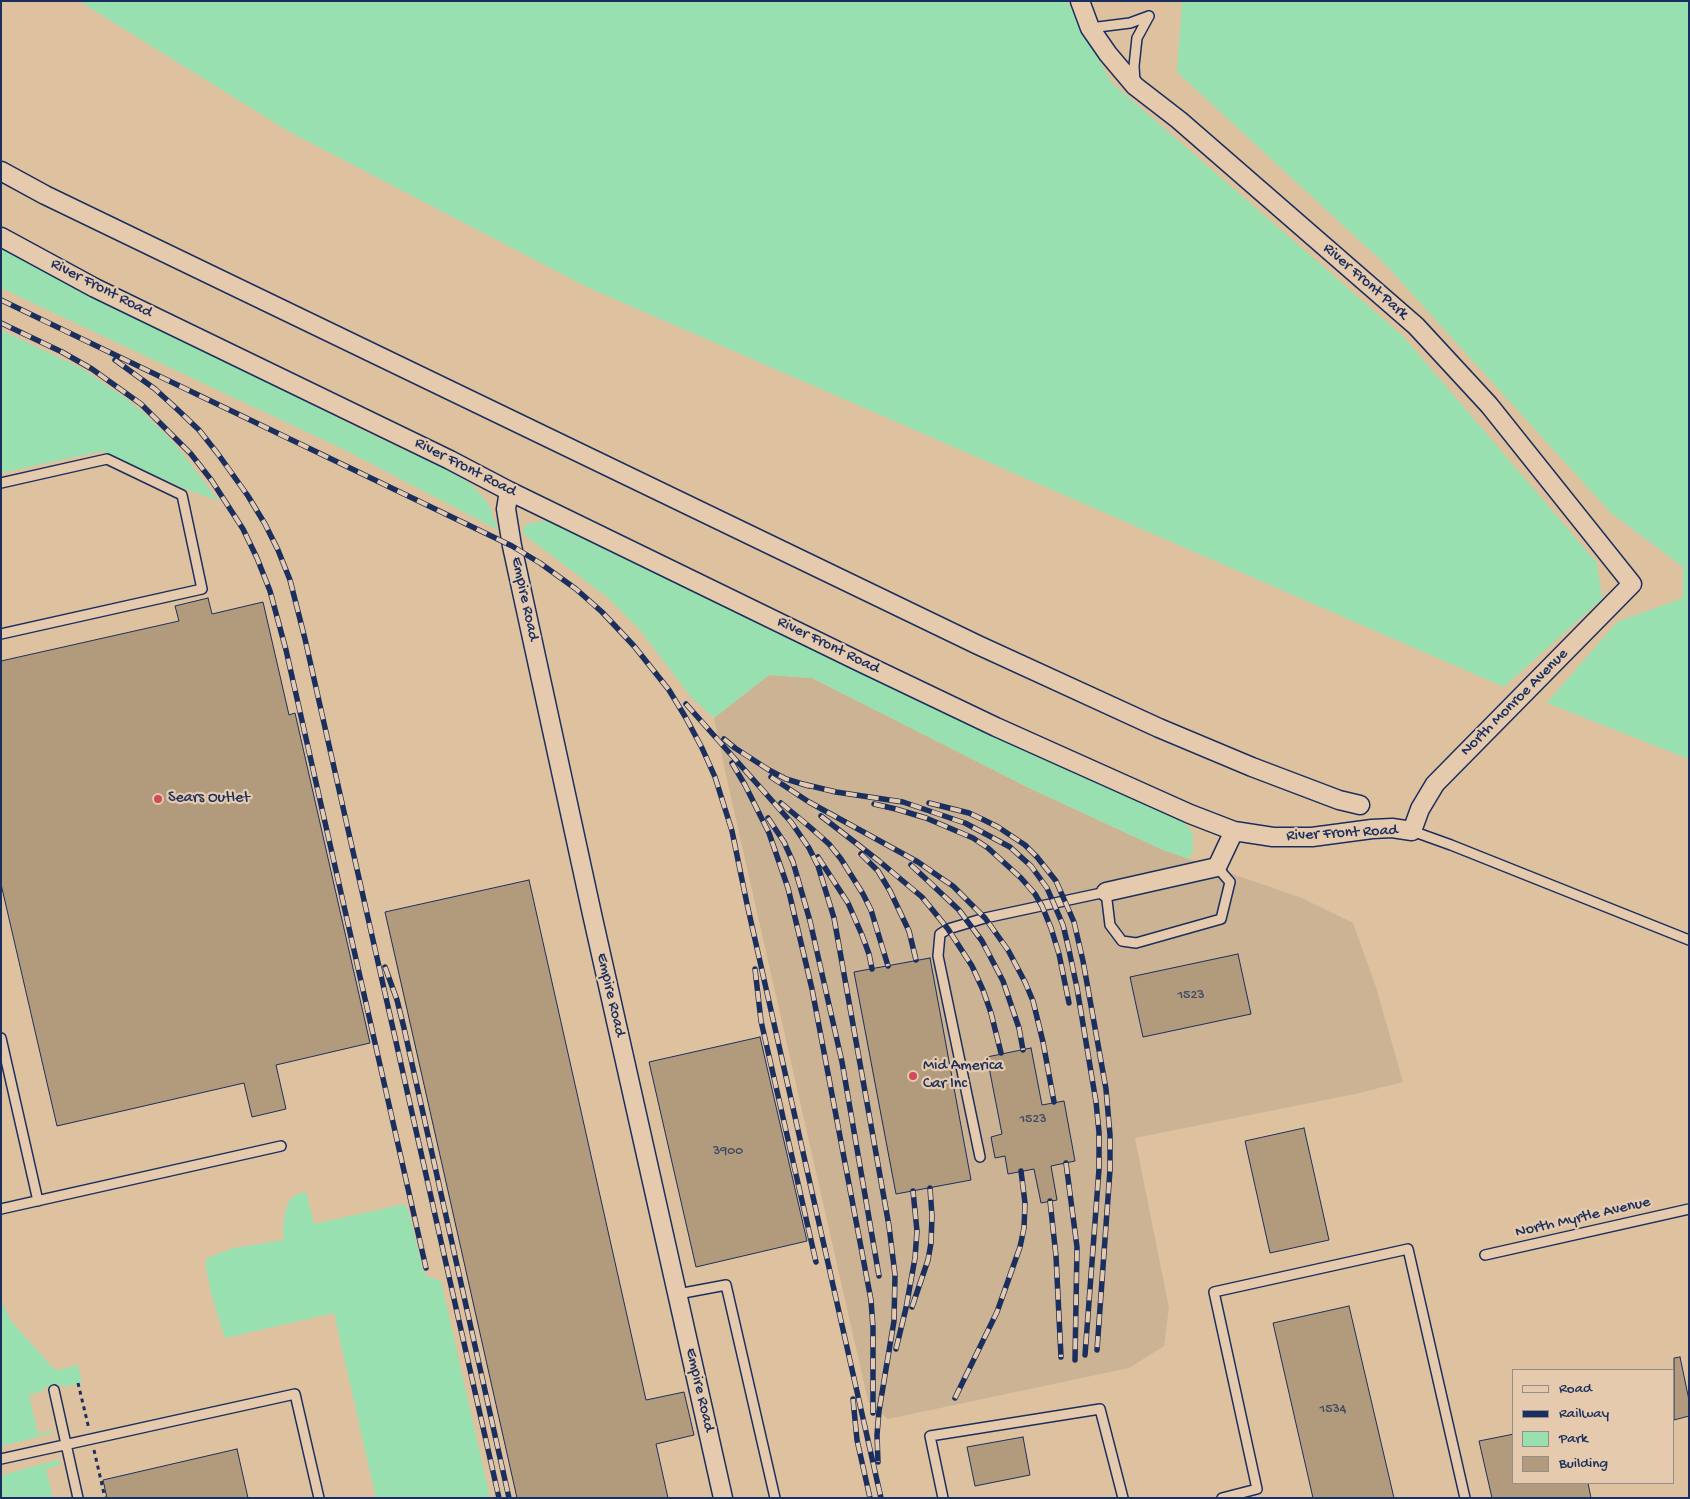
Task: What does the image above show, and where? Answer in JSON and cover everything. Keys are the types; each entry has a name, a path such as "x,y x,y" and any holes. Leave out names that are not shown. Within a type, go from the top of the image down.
{"street":[{"name":"River Front Park","path":"1080,1 1090,28 1108,54 1135,86 1179,120 1416,326 1489,405 1632,584"},
{"name":"River Front Road","path":"1,171 54,200 978,645 1184,739 1339,800 1360,805"},
{"name":"River Front Road","path":"1,237 95,288 509,491 996,727 1125,786 1234,831 1273,837 1312,837 1382,828 1412,832"},
{"name":"Empire Road","path":"509,491 506,509 512,546 592,914 723,1498"},
{"name":"North Monroe Avenue","path":"1412,832 1420,808 1435,784 1632,584"},
{"path":"1106,892 1217,867 1234,831"}],"lane":[{"path":"1090,28 1130,23 1149,16 1137,38 1134,66 1135,86"},
{"path":"1,483 107,459 182,495 202,588 1,634"},
{"name":"River Front Road","path":"1412,832 1689,940"},
{"path":"980,1157 938,956 940,934 948,929 985,918 1106,892 1110,925 1122,941 1136,943 1221,919 1230,882 1217,867"},
{"path":"1,1038 38,1201"},
{"path":"1,1209 281,1146"},
{"name":"North Myrtle Avenue","path":"1485,1256 1689,1209"},
{"path":"1222,1498 1257,1489 1214,1292 1408,1249 1465,1498"},
{"path":"678,1294 726,1285 775,1498"},
{"path":"54,1390 78,1498"},
{"path":"1,1459 295,1394 319,1498"},
{"path":"943,1498 930,1436 1100,1409 1123,1498"}],"shaded area":[{"path":"769,675 812,678 1029,788 1163,850 1302,898 1353,923 1376,987 1403,1082 1355,1094 1135,1138 1169,1308 1164,1346 1129,1368 888,1419 868,1401 714,718"}],"green space":[{"path":"79,1 1067,1 1111,82 1403,336 1597,563 1602,599 1504,687 587,287 288,131"},
{"path":"1182,1 1689,1 1689,759 1547,703 1617,622 1683,598 1683,567 1610,512 1385,264 1177,72"},
{"path":"1,248 358,428 454,473 473,486 489,505 498,530 345,450 1,288"},
{"path":"1,330 81,368 127,399 175,444 219,501 183,488 102,451 1,473"},
{"path":"551,521 1070,771 1174,817 1183,822 1193,835 1193,850 1189,859 1163,850 1029,788 812,678 769,675 714,718 691,697 640,630 607,597 523,534 524,527 527,524"},
{"path":"306,1192 314,1224 405,1204 410,1216 423,1270 427,1276 441,1281 490,1498 376,1498 334,1313 225,1338 211,1293 205,1262 208,1258 234,1248 284,1240 283,1226 289,1201 295,1195"},
{"path":"1,1301 12,1322 54,1369 59,1370 78,1365 82,1383 63,1387 61,1384 43,1388 43,1391 29,1395 38,1434 52,1431 53,1433 2,1446"},
{"path":"57,1460 60,1462 60,1465 46,1469 53,1498 1,1498 1,1478 6,1474"}],"building":[{"name":"Sears Outlet","path":"208,598 212,614 263,602 289,715 295,713 370,1043 276,1065 286,1109 252,1117 244,1083 57,1126 1,884 1,661 179,621 175,606"},
{"path":"529,880 646,1400 684,1392 694,1435 656,1444 668,1498 517,1498 385,912"},
{"path":"1238,954 1251,1014 1143,1037 1130,977"},
{"name":"Mid America Car Inc","path":"930,958 971,1180 896,1194 854,972"},
{"path":"760,1037 807,1241 696,1267 649,1062"},
{"name":"Mid America Car Inc","path":"1031,1048 1042,1105 1064,1101 1075,1161 1051,1166 1057,1200 1041,1203 1034,1169 1008,1174 1005,1156 995,1158 991,1137 1002,1134 987,1057"},
{"path":"1304,1128 1329,1240 1270,1253 1245,1141"},
{"path":"1349,1306 1394,1498 1313,1498 1273,1323"},
{"path":"1680,1357 1689,1400 1689,1416 1675,1420 1675,1369 1674,1358"},
{"path":"1512,1434 1512,1484 1588,1484 1591,1498 1492,1498 1479,1441"},
{"path":"1023,1437 1030,1475 975,1486 967,1447"},
{"path":"237,1449 248,1498 107,1498 103,1480"}],"railway":[{"path":"1,300 512,546 540,563 576,589 602,612 634,646 669,690 702,748 715,777 732,831 881,1498"},
{"path":"1,323 62,352 92,369 141,404 191,454 212,481 243,529 257,558 270,591 286,650 426,1268"},
{"path":"115,360 155,389 199,430 248,496 265,524 290,580 305,639 499,1498"},
{"path":"686,704 791,822 809,848 818,866 834,918 889,1226 895,1275 894,1321 879,1411 877,1435 878,1462"},
{"path":"724,739 769,770 786,779 809,786"},
{"path":"732,763 769,833 788,888 812,989 871,1300 873,1328 873,1413"},
{"path":"771,777 809,802 918,862 953,886 985,918 1008,950 1033,1001 1054,1102"},
{"path":"803,784 836,792 903,802 965,823 1010,847 1031,866 1047,888 1063,925 1069,950 1096,1102 1099,1132 1099,1169 1085,1355"},
{"path":"781,803 829,844 841,859 871,910 888,966"},
{"path":"929,803 969,813 998,827 1025,845 1056,881 1074,922 1106,1089 1110,1135 1110,1170 1097,1350"},
{"path":"874,804 926,818 973,838 988,848 1021,878 1035,894 1051,928 1059,954 1069,1003"},
{"path":"821,816 922,897 948,929 972,966 983,990 1001,1053"},
{"path":"768,818 784,842 793,862 810,921 842,1062 879,1276"},
{"path":"861,854 878,871 890,891 909,931 916,960"},
{"path":"818,857 848,903 869,954 872,969"},
{"path":"911,865 959,910 982,941 1003,981 1019,1028 1023,1050"},
{"path":"385,967 397,1000 404,1028 509,1498"},
{"path":"755,969 761,1021 816,1262"},
{"path":"1066,1163 1077,1247 1075,1360"},
{"path":"955,1398 997,1312 1020,1247 1024,1228 1025,1203 1021,1171"},
{"path":"912,1307 928,1260 931,1243 930,1188"},
{"path":"896,1349 915,1258 917,1231 913,1191"},
{"path":"1050,1201 1056,1256 1061,1357"},
{"path":"853,1399 857,1440 870,1498"}],"place":[{"name":"Sears Outlet","path":"158,799"},
{"name":"Mid America Car Inc","path":"913,1076"}]}
